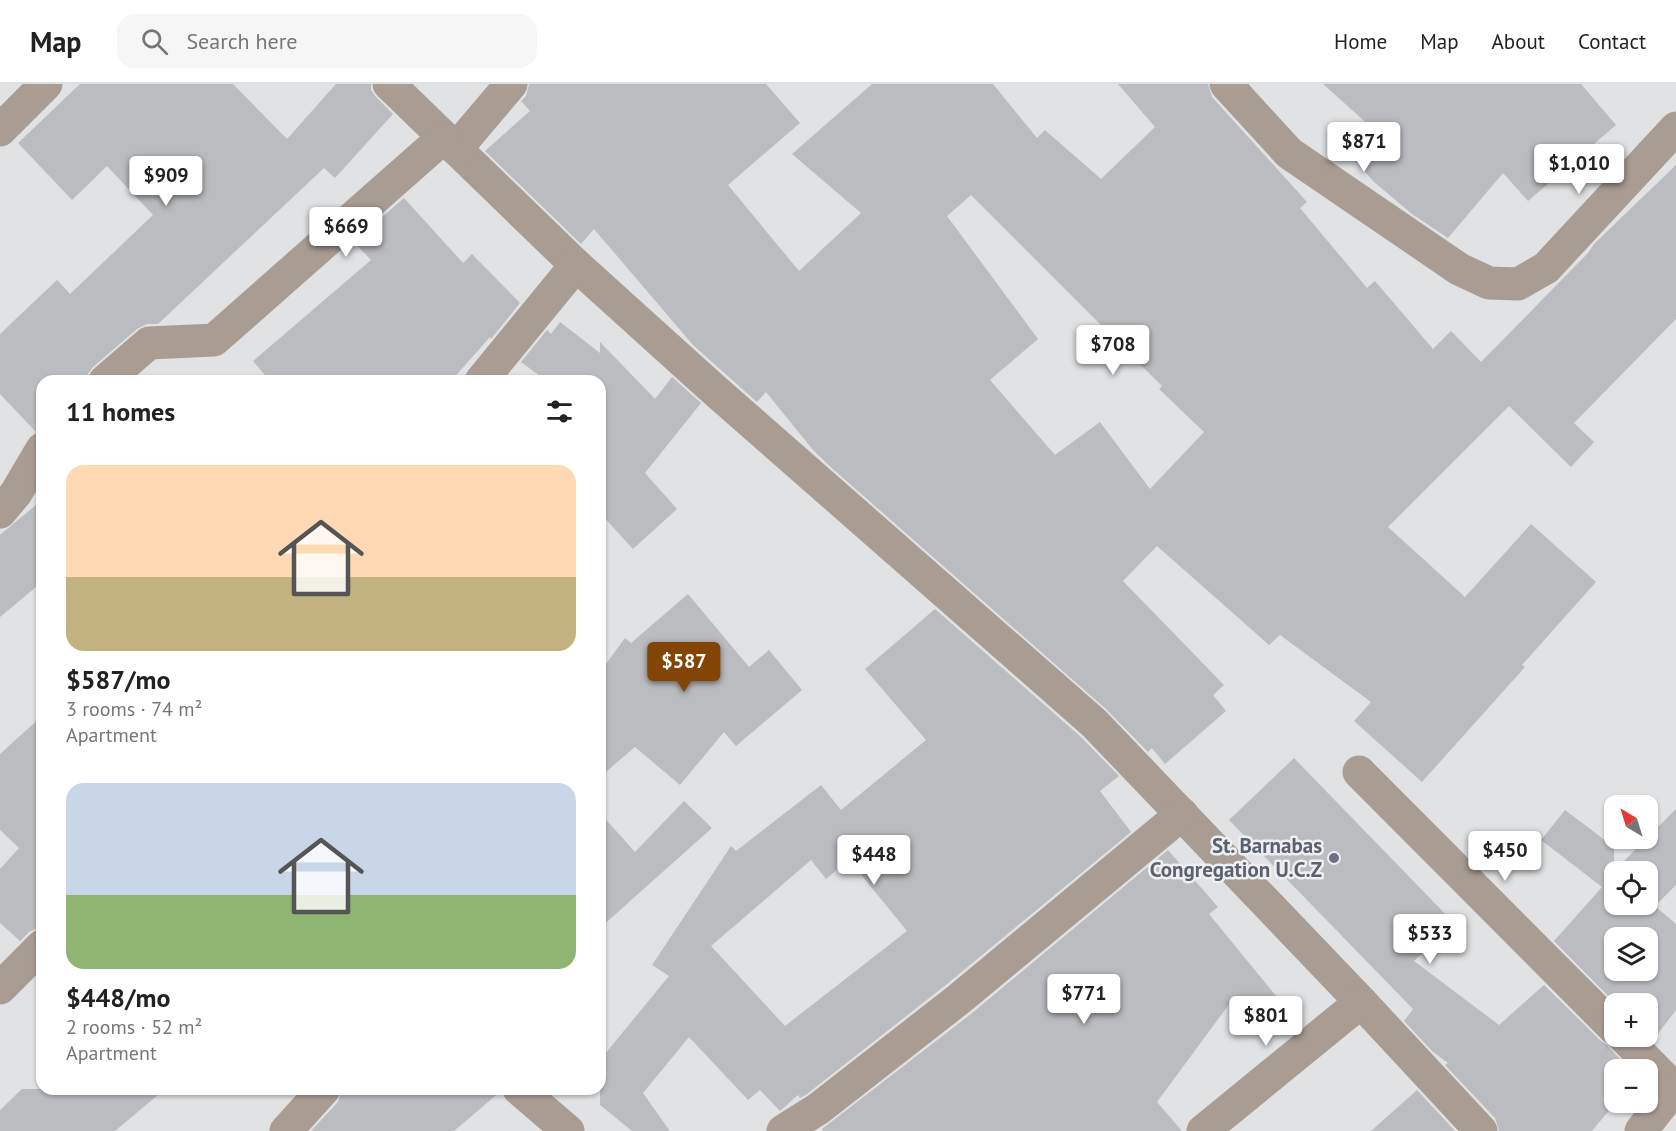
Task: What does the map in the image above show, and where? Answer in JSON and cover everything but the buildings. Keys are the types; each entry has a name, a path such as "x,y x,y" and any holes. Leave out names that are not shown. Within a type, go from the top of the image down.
{"street":[{"path":"0,130 46,84"},
{"path":"389,84 576,265 719,394 1053,686 1123,753 1481,1131"},
{"path":"112,375 149,343 214,340 449,143 511,84"},
{"path":"1226,84 1289,153 1459,269 1489,283 1518,284 1546,268 1676,128"},
{"path":"487,375 576,265"},
{"path":"0,512 16,494 36,459"},
{"path":"1359,772 1604,1018"},
{"path":"783,1131 818,1108 959,999 1182,814"},
{"path":"0,988 36,952"},
{"path":"1203,1131 1361,1002"},
{"path":"1634,1047 1675,1087 1641,1131"},
{"path":"286,1131 319,1095"},
{"path":"526,1095 568,1131"}],"place":[{"name":"St. Barnabas Congregation U.C.Z","path":"1334,858"}]}
